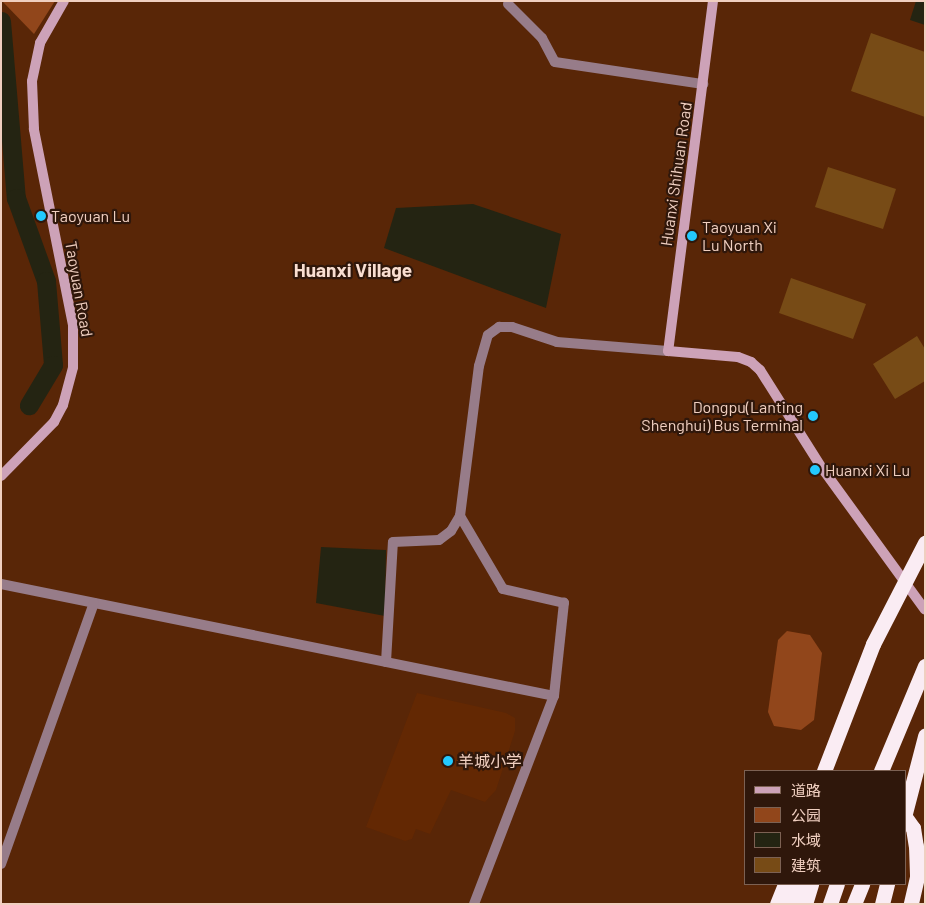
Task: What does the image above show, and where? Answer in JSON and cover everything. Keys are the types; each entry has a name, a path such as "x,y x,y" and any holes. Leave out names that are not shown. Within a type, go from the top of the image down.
{"highway":[{"path":"824,770 873,644 925,543"},
{"path":"881,770 925,666"},
{"path":"906,771 925,724"},
{"path":"906,809 925,736"},
{"path":"906,818 913,828 916,846 917,877 911,904"},
{"path":"783,898 799,885"},
{"path":"805,904 811,885"},
{"path":"830,904 837,885"},
{"path":"854,904 862,885"},
{"path":"882,904 887,885"}],"street":[{"name":"Taoyuan Road","path":"1,476 54,422 63,405 73,367 73,325 48,210 32,103 35,59 48,28 64,1"},
{"name":"Huanxi Shihuan Road","path":"668,351 713,1"},
{"path":"508,4 542,38 555,62 703,84"},
{"path":"386,662 393,542 439,540 451,532 460,516 479,366 488,335 499,326 512,327 557,342 738,357 751,362 760,370 822,468 925,610"},
{"path":"460,516 503,589 564,603 554,696 474,904"},
{"path":"1,584 554,696"},
{"path":"1,864 94,603"}],"shaded area":[{"name":"羊城小学","path":"417,693 506,713 515,718 515,731 496,790 485,802 451,790 430,834 416,829 412,839 405,841 366,827"}],"green space":[{"path":"2,1 55,1 34,34"},
{"path":"787,631 810,635 822,653 814,720 801,730 774,726 768,712 778,640"}],"water":[{"path":"916,1 925,1 925,25 910,20"},
{"path":"473,204 561,234 546,308 384,248 396,208"},
{"path":"321,547 386,550 385,616 316,603"}],"building":[{"path":"871,33 925,52 925,117 851,91"},
{"path":"828,167 896,189 883,229 815,207"},
{"path":"791,278 866,304 853,339 779,313"},
{"path":"917,336 925,349 925,381 895,399 873,364"}],"waterway":[{"path":"1,21 16,198 46,281 53,365 29,405"}],"place":[{"name":"Taoyuan Lu","path":"41,216"},
{"name":"Taoyuan Xi Lu North","path":"692,236"},
{"name":"Dongpu(Lanting Shenghui) Bus Terminal","path":"813,416"},
{"name":"Huanxi Xi Lu","path":"815,470"},
{"name":"羊城小学","path":"448,761"}],"district":[{"name":"Huanxi Village","path":"353,270"}]}
